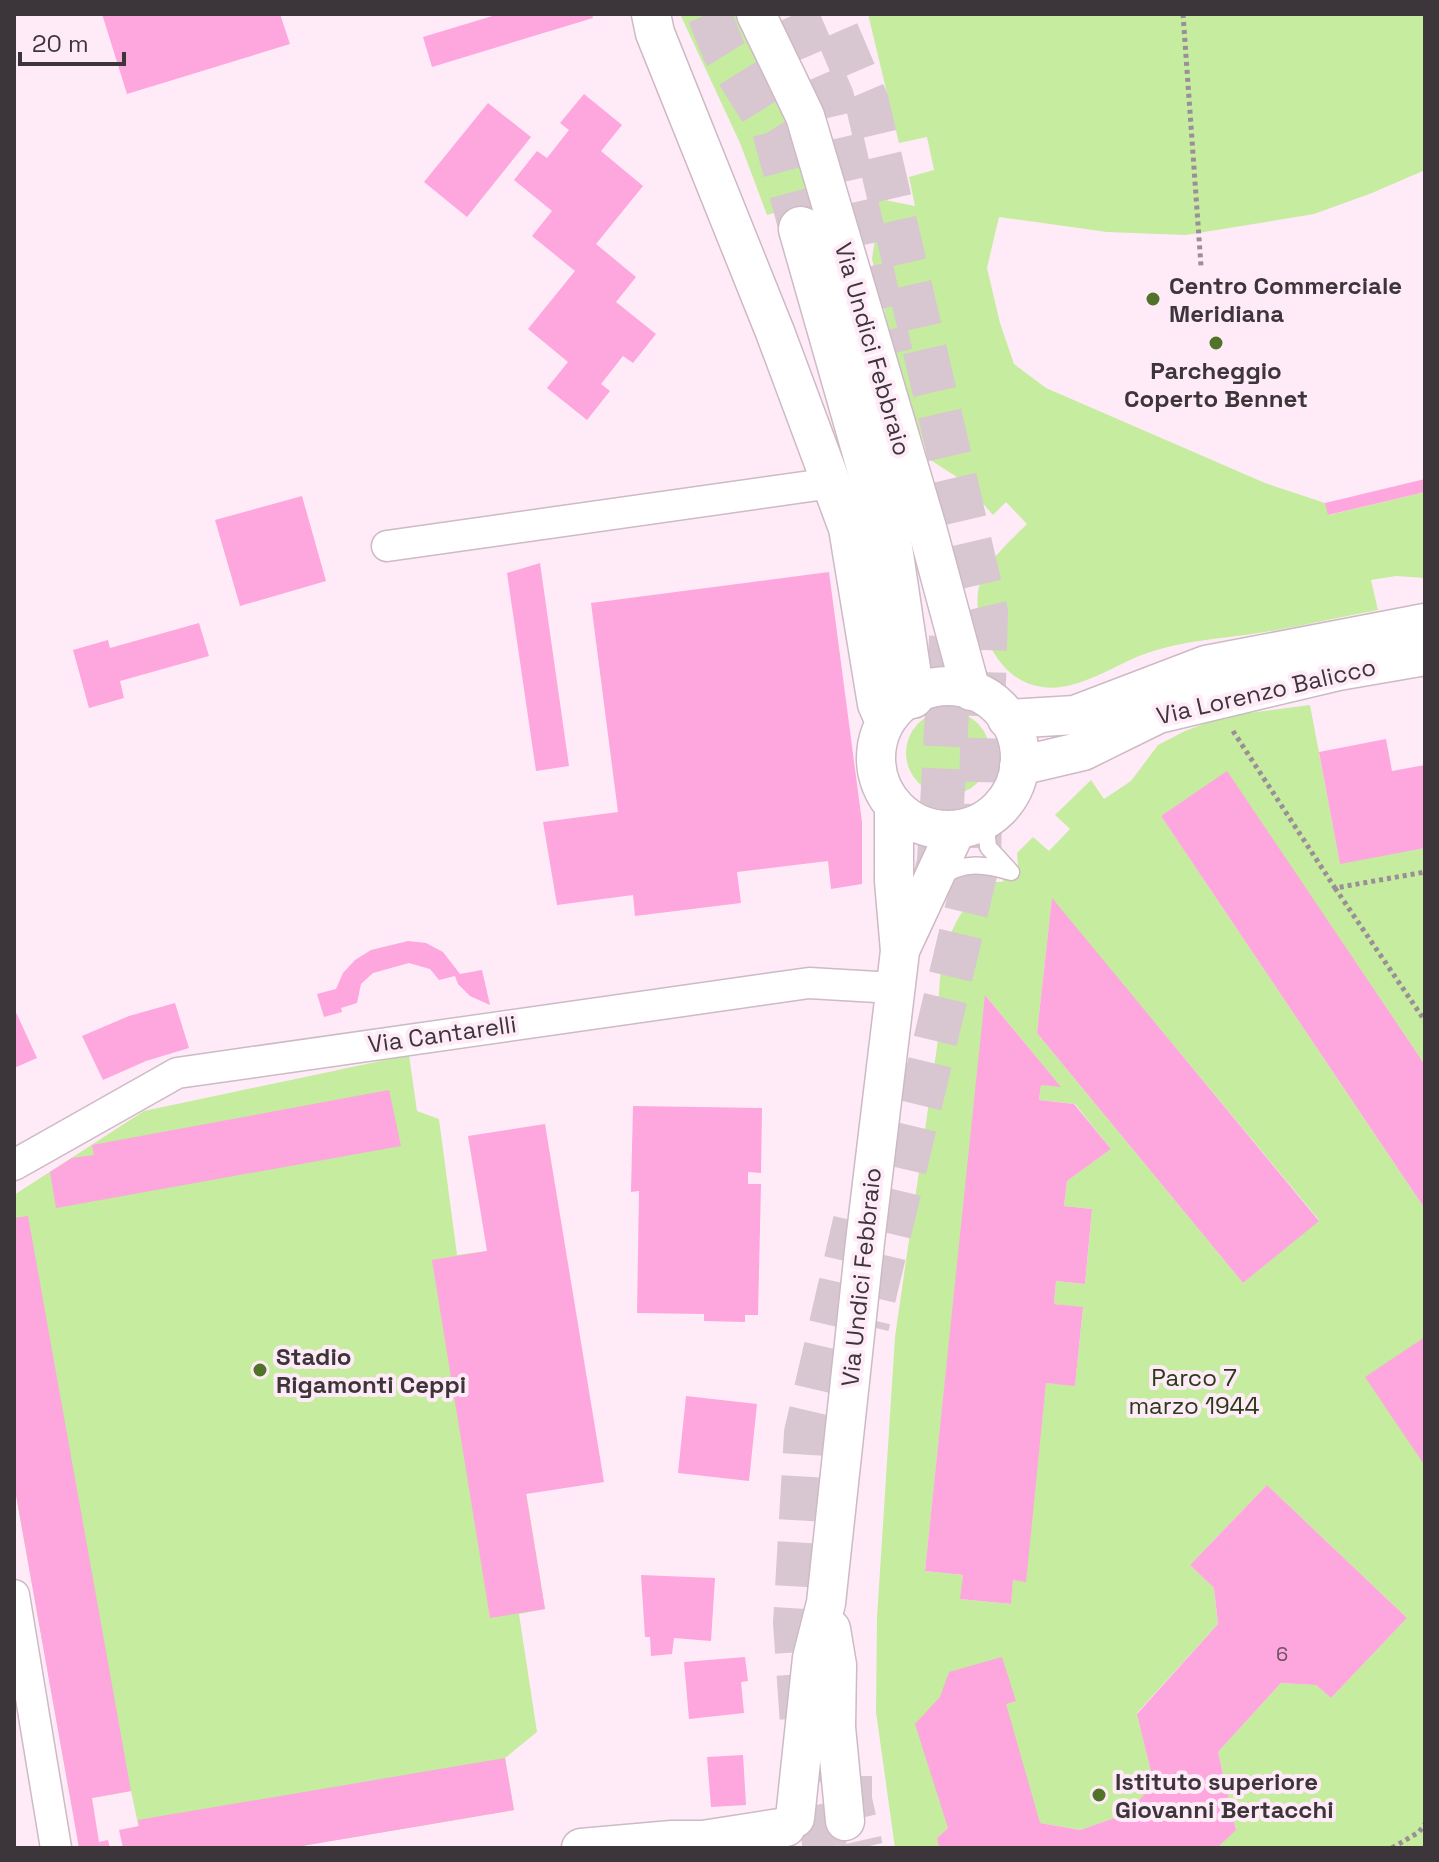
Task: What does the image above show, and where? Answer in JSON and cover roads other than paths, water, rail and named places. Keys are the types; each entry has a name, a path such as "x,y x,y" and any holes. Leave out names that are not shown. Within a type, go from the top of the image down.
{"highway":[{"path":"801,229 888,534 899,709"}],"street":[{"path":"651,14 655,33 775,332 848,528 877,704 899,709 946,687 971,691 991,702 1007,719 1017,742 1019,766"},
{"name":"Via Undici Febbraio","path":"756,14 805,116 927,528 971,691"},
{"path":"387,546 832,483"},
{"name":"Via Lorenzo Balicco","path":"1007,719 1075,715 1206,665 1425,623"},
{"name":"Via Lorenzo Balicco","path":"1019,766 1083,751 1158,714 1338,671 1425,656"},
{"name":"Via Undici Febbraio","path":"787,1831 812,1658 826,1603 900,951 894,881 894,806 883,791 875,761 879,736 899,709"},
{"name":"Via Undici Febbraio","path":"900,951 930,886 970,824 995,813 1010,795 1019,766"},
{"path":"894,806 911,820 934,829 970,824"},
{"name":"Via Cantarelli","path":"14,1165 177,1073 809,983 894,988"},
{"path":"14,1595 56,1848"},
{"name":"Via Undici Febbraio","path":"826,1603 837,1665 836,1727 851,1835"},
{"name":"Via Undici Febbraio","path":"787,1831 807,1812 821,1811 834,1814 851,1835"},
{"path":"581,1848 672,1840 713,1845 787,1831"}],"lane":[{"path":"930,886 956,867 989,865 1011,872 970,824"}],"tunnel":[{"path":"709,14 724,51 774,131 801,229"},
{"path":"796,14 832,97 891,354"},
{"path":"837,32 867,102 986,612 979,858 867,1326"},
{"path":"935,878 939,861 952,619"},
{"path":"825,1848 802,1724 795,1623 806,1433 855,1221"},
{"path":"850,1776 850,1800 861,1848"}],"place":[{"name":"Centro Commerciale Meridiana","path":"1153,299"},
{"name":"Parcheggio Coperto Bennet","path":"1216,343"},
{"name":"Stadio Rigamonti Ceppi","path":"260,1370"},
{"name":"Istituto superiore Giovanni Bertacchi","path":"1099,1795"}],"park label":[{"name":"Parco 7 marzo 1944","path":"1194,1391"}]}
